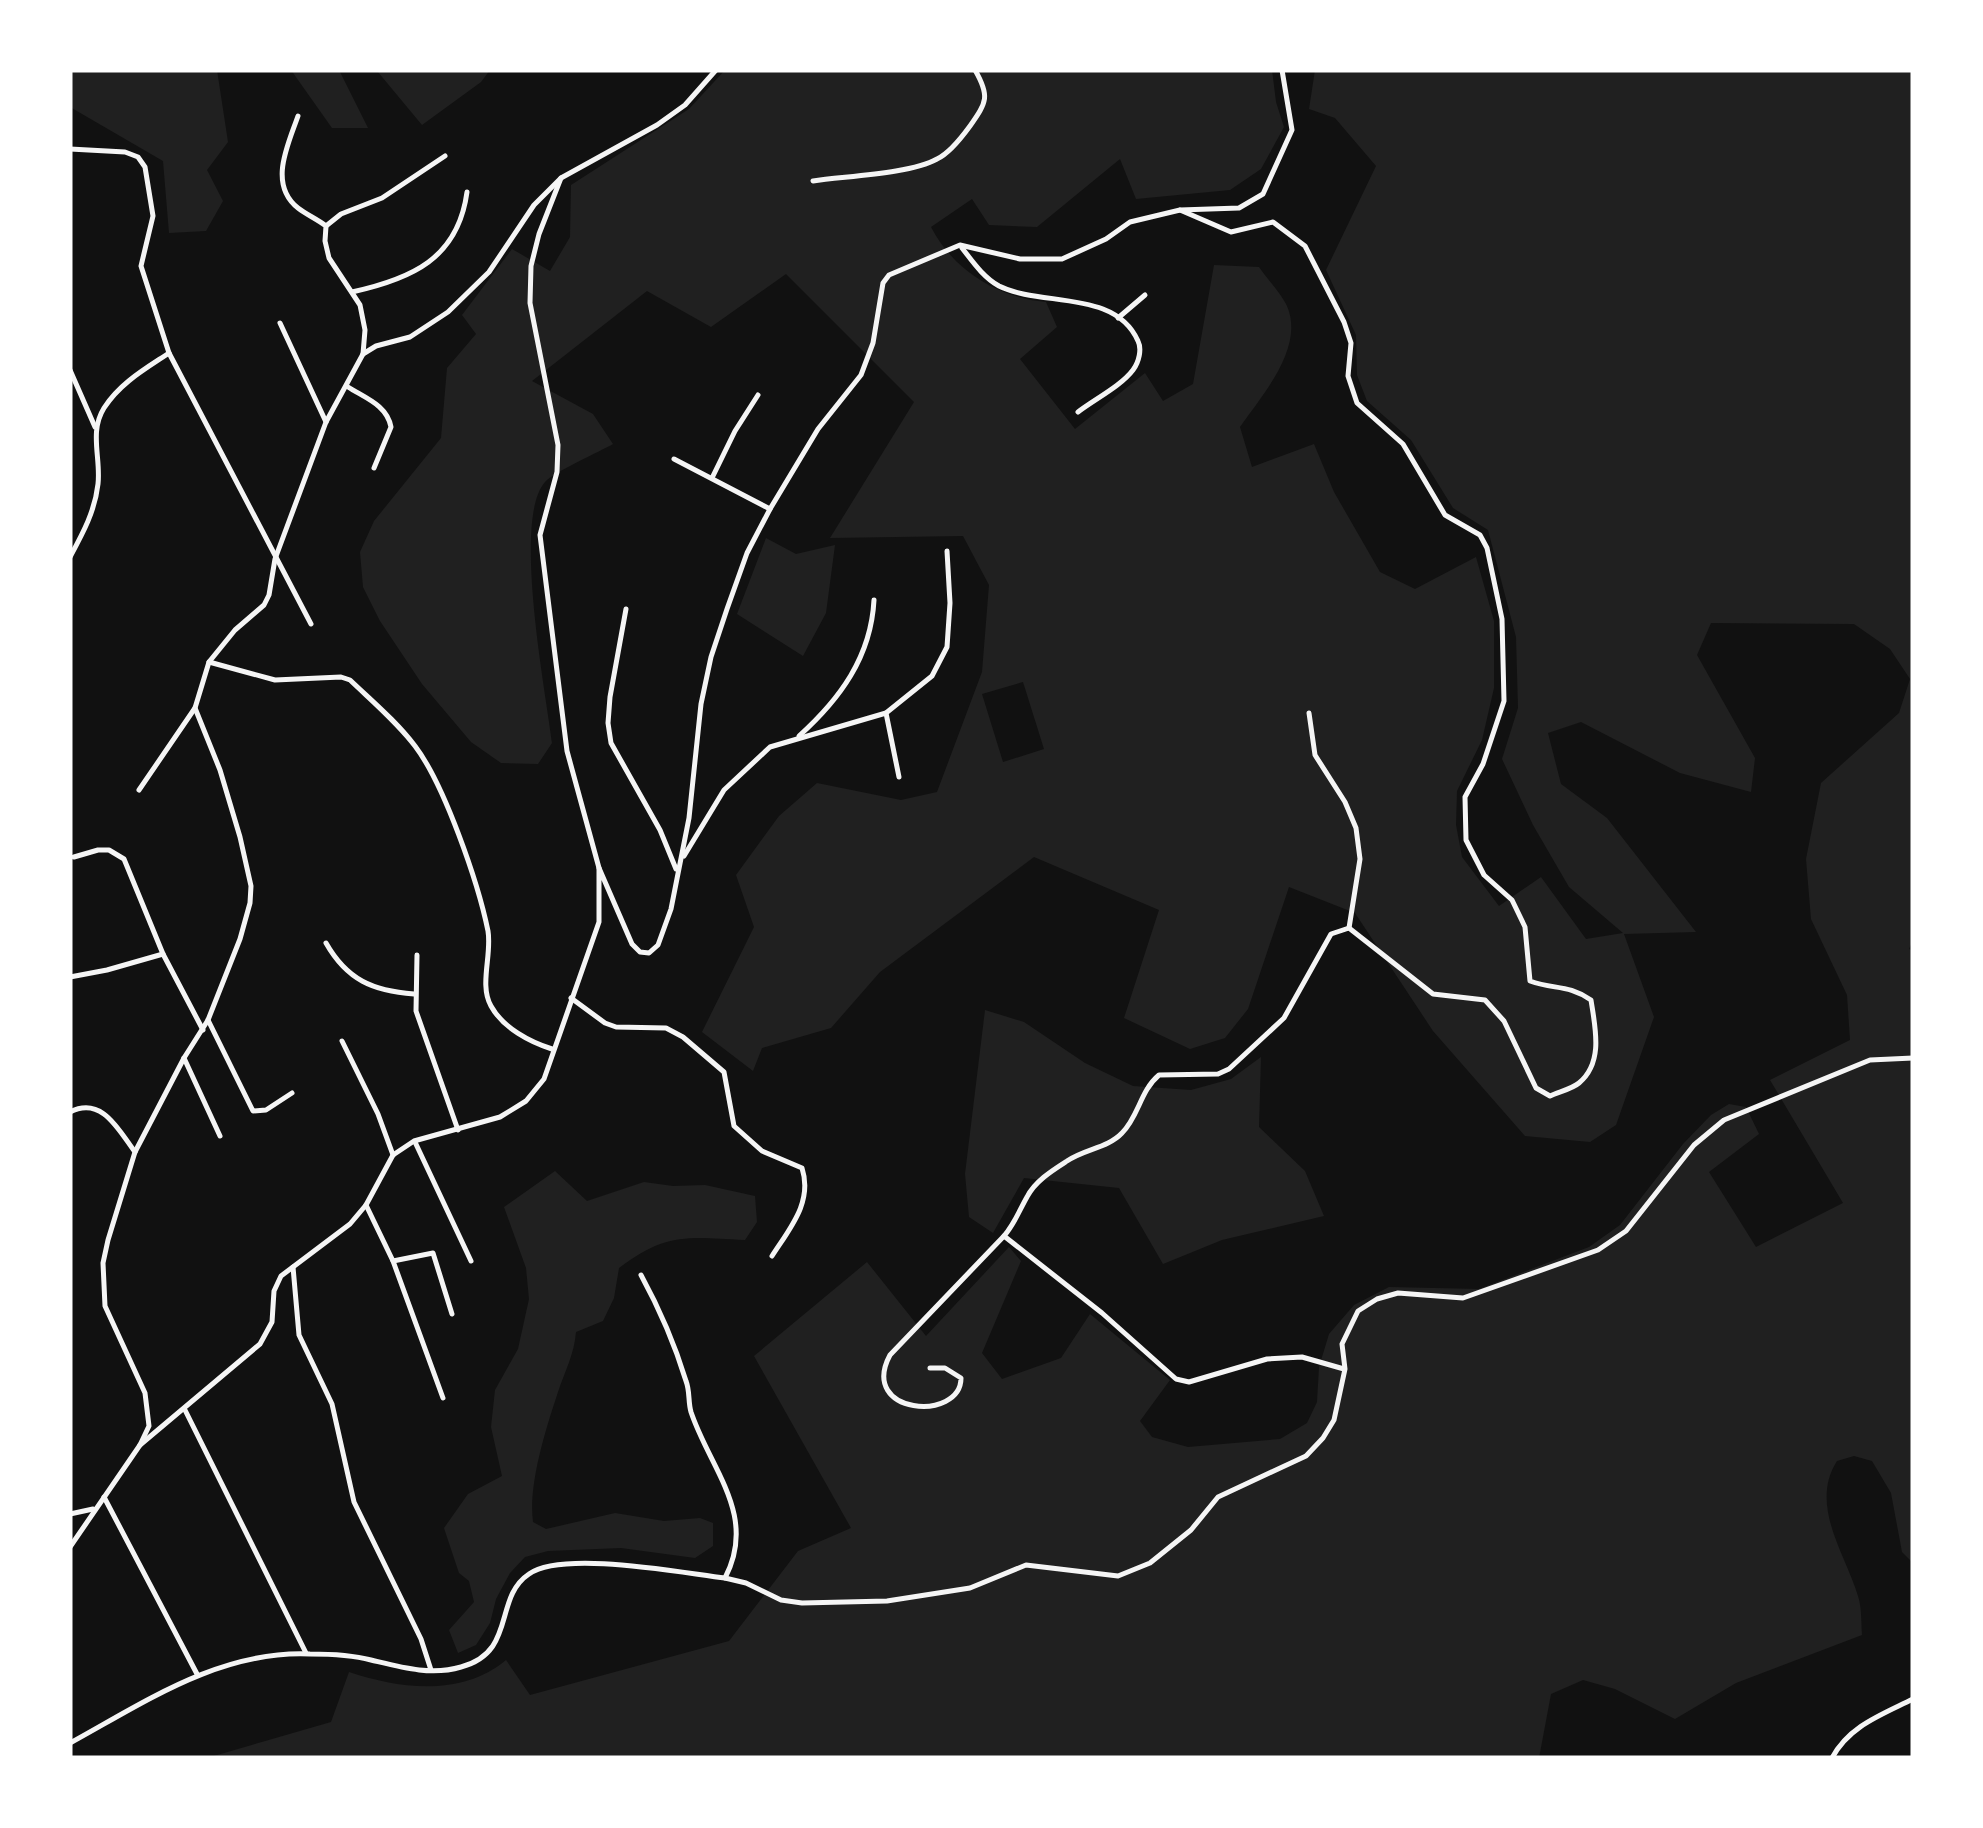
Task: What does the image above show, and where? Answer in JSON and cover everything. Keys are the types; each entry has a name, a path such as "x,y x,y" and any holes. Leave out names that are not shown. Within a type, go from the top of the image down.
{"street":[{"path":"364,354 376,346 410,337 448,312 489,272 534,205 561,178 684,106 716,70"},
{"path":"814,182 914,167 940,159 980,112 986,88 976,70"},
{"path":"561,178 531,266 530,303 558,444 557,472 540,535 567,751 599,868 632,944 640,952 649,953 666,928 689,818 701,704 711,657 747,553 818,429 861,374 872,343 883,283 889,275 960,245 1020,259 1062,259 1106,239 1130,222 1180,210 1239,208 1263,194 1292,130 1282,70"},
{"path":"298,116 281,176 292,203 326,226"},
{"path":"70,149 125,152 138,157 146,167 153,216 141,266 169,354 311,624"},
{"path":"139,790 195,708 209,662 235,630 264,604 273,585 275,559 326,422 364,354 360,305 329,258 326,226 341,214 382,198 446,156"},
{"path":"352,292 417,271 440,253 464,218 467,192"},
{"path":"1180,210 1231,232 1274,222 1305,246 1351,343 1348,376 1356,403 1403,444 1445,515 1480,535 1502,619 1504,701 1484,764 1465,797 1466,840 1484,875 1512,900 1525,926 1530,981 1547,987 1570,986 1591,1000 1595,1057 1580,1082 1550,1096 1536,1088 1504,1021 1484,1000 1433,994 1349,928"},
{"path":"960,245 983,275 1000,286 1024,295 1080,302 1118,318 1130,328 1141,346 1134,370 1078,412"},
{"path":"1118,318 1145,295"},
{"path":"280,323 326,422"},
{"path":"95,426 103,408 124,384 169,354"},
{"path":"70,370 95,426 98,479 96,498 70,555"},
{"path":"347,387 383,408 391,420 374,468"},
{"path":"712,478 758,395"},
{"path":"674,458 770,509"},
{"path":"680,863 724,790 770,747 886,712 932,676 947,647 947,551"},
{"path":"797,738 820,717 859,663 873,625 874,600"},
{"path":"626,609 610,697 611,743 652,815 678,872"},
{"path":"209,662 274,680 341,676 350,680 413,743 446,802 485,917 490,940 486,997 493,1010 520,1035 552,1049"},
{"path":"70,1547 149,1426 145,1392 105,1306 108,1240 135,1152 184,1058 204,1030 250,904 251,886 220,770 195,708"},
{"path":"886,712 900,777"},
{"path":"1310,713 1320,768 1345,802 1356,828 1360,859 1349,928"},
{"path":"74,856 109,850 124,859 163,954 204,1030"},
{"path":"140,1445 260,1344 272,1322 276,1284 350,1224 366,1205 394,1154 414,1141 500,1117 526,1101 544,1079 599,922 599,868"},
{"path":"930,1368 945,1368 961,1378 961,1387 951,1398 916,1406 899,1402 887,1391 883,1372 890,1355 1004,1236 1021,1215 1027,1196 1038,1182 1071,1158 1123,1133 1144,1092 1159,1075 1218,1074 1243,1057 1284,1018 1324,942 1331,934 1349,928"},
{"path":"326,943 335,959 359,982 385,992 414,994"},
{"path":"70,977 163,954"},
{"path":"417,955 414,994 421,1028 458,1130"},
{"path":"572,998 616,1027 666,1028 682,1036 724,1072 734,1126 762,1151 802,1168 806,1181 804,1202 772,1256"},
{"path":"208,1020 253,1111 266,1110 292,1093"},
{"path":"342,1041 394,1154"},
{"path":"184,1058 220,1136"},
{"path":"70,1743 197,1674 246,1661 306,1653 368,1658 398,1668 431,1670 457,1669 476,1662 493,1649 500,1637 516,1589 527,1574 545,1567 589,1563 725,1578 746,1583 781,1600 802,1603 886,1601 970,1588 1026,1564 1118,1576 1150,1563 1191,1530 1218,1497 1306,1456 1324,1438 1334,1420 1345,1369 1342,1344 1352,1320 1377,1298 1398,1293 1463,1298 1598,1250 1626,1231 1694,1145 1724,1120 1870,1060 1913,1058"},
{"path":"70,1112 82,1106 99,1110 135,1152"},
{"path":"414,1141 471,1261"},
{"path":"366,1205 392,1260 443,1398"},
{"path":"1004,1236 1102,1313 1176,1379 1189,1382 1267,1359 1302,1357 1345,1369"},
{"path":"392,1260 433,1253 452,1314"},
{"path":"293,1267 298,1335 332,1404 354,1502 421,1640 431,1670"},
{"path":"641,1275 656,1302 688,1384 690,1410 731,1505 736,1556 725,1578"},
{"path":"184,1408 306,1653"},
{"path":"104,1497 197,1674"},
{"path":"70,1513 96,1508"},
{"path":"1832,1758 1842,1739 1913,1699"}],"shaded area":[{"path":"70,70 217,70 228,142 207,170 223,201 206,231 169,233 163,161 70,107"},
{"path":"291,70 339,70 368,128 332,128"},
{"path":"367,70 490,70 481,82 422,125 378,72"},
{"path":"725,70 1272,70 1284,127 1261,169 1230,190 1136,199 1120,159 1037,227 989,225 972,199 931,227 951,256 979,279 1011,295 1046,302 1057,327 1020,359 1075,429 1145,373 1163,401 1193,384 1214,265 1259,267 1287,306 1291,322 1286,354 1240,427 1252,467 1314,444 1334,492 1380,572 1415,589 1476,557 1494,621 1494,688 1482,740 1457,791 1456,825 1462,857 1499,906 1541,877 1586,939 1623,933 1569,887 1533,825 1502,759 1518,708 1516,637 1488,530 1453,508 1411,440 1367,401 1357,375 1356,335 1326,270 1376,166 1335,118 1309,109 1315,70 1913,70 1913,940 1909,949 1913,951 1913,1563 1902,1552 1891,1493 1872,1461 1854,1456 1837,1461 1829,1478 1828,1512 1858,1596 1862,1635 1736,1683 1675,1719 1615,1689 1583,1680 1551,1694 1539,1758 207,1758 331,1722 349,1672 409,1685 450,1685 489,1672 506,1660 530,1695 729,1641 798,1551 851,1528 754,1356 867,1262 926,1336 1009,1247 1021,1261 982,1353 1002,1379 1061,1358 1090,1314 1170,1380 1140,1421 1152,1437 1188,1447 1280,1439 1307,1423 1317,1402 1319,1367 1329,1334 1354,1305 1389,1287 1479,1289 1589,1247 1620,1225 1683,1144 1711,1115 1729,1104 1746,1107 1759,1134 1709,1172 1756,1247 1843,1203 1770,1080 1850,1040 1847,995 1811,919 1806,859 1821,783 1899,713 1910,679 1890,649 1854,624 1711,623 1697,655 1755,758 1751,792 1680,773 1581,722 1548,733 1561,784 1607,818 1696,932 1624,934 1654,1017 1616,1125 1590,1142 1525,1136 1433,1031 1355,913 1289,887 1248,1009 1225,1038 1190,1049 1124,1018 1159,910 1034,857 880,972 831,1028 762,1048 753,1071 702,1032 754,927 736,875 779,816 817,783 901,800 937,792 982,672 989,585 963,536 830,538 914,402 786,274 711,327 647,291 532,381 593,414 613,444 550,478 536,502 531,567 552,743 538,764 501,763 471,742 422,684 380,621 363,587 360,552 374,521 441,438 447,368 476,334 462,315 512,249 550,271 570,237 571,185 689,109","holes":["1023,682 1044,749 1003,762 982,694"]},
{"path":"766,538 796,554 835,545 826,613 803,656 737,614"},
{"path":"985,1010 1024,1022 1085,1063 1133,1086 1191,1090 1231,1079 1261,1057 1259,1127 1305,1171 1324,1216 1222,1240 1163,1264 1119,1188 1024,1178 993,1233 969,1217 965,1174"},
{"path":"555,1171 587,1201 644,1182 705,1185 755,1196 757,1222 745,1240 678,1239 650,1248 619,1268 614,1298 603,1321 576,1332 543,1439 533,1491 533,1522 546,1529 615,1513 664,1521 700,1518 713,1523 713,1546 695,1558 621,1548 548,1551 525,1557 510,1573 496,1599 490,1623 476,1645 458,1653 449,1630 474,1602 469,1581 459,1573 444,1528 468,1494 502,1476 491,1427 495,1390 518,1349 529,1299 526,1268 504,1207"}]}
